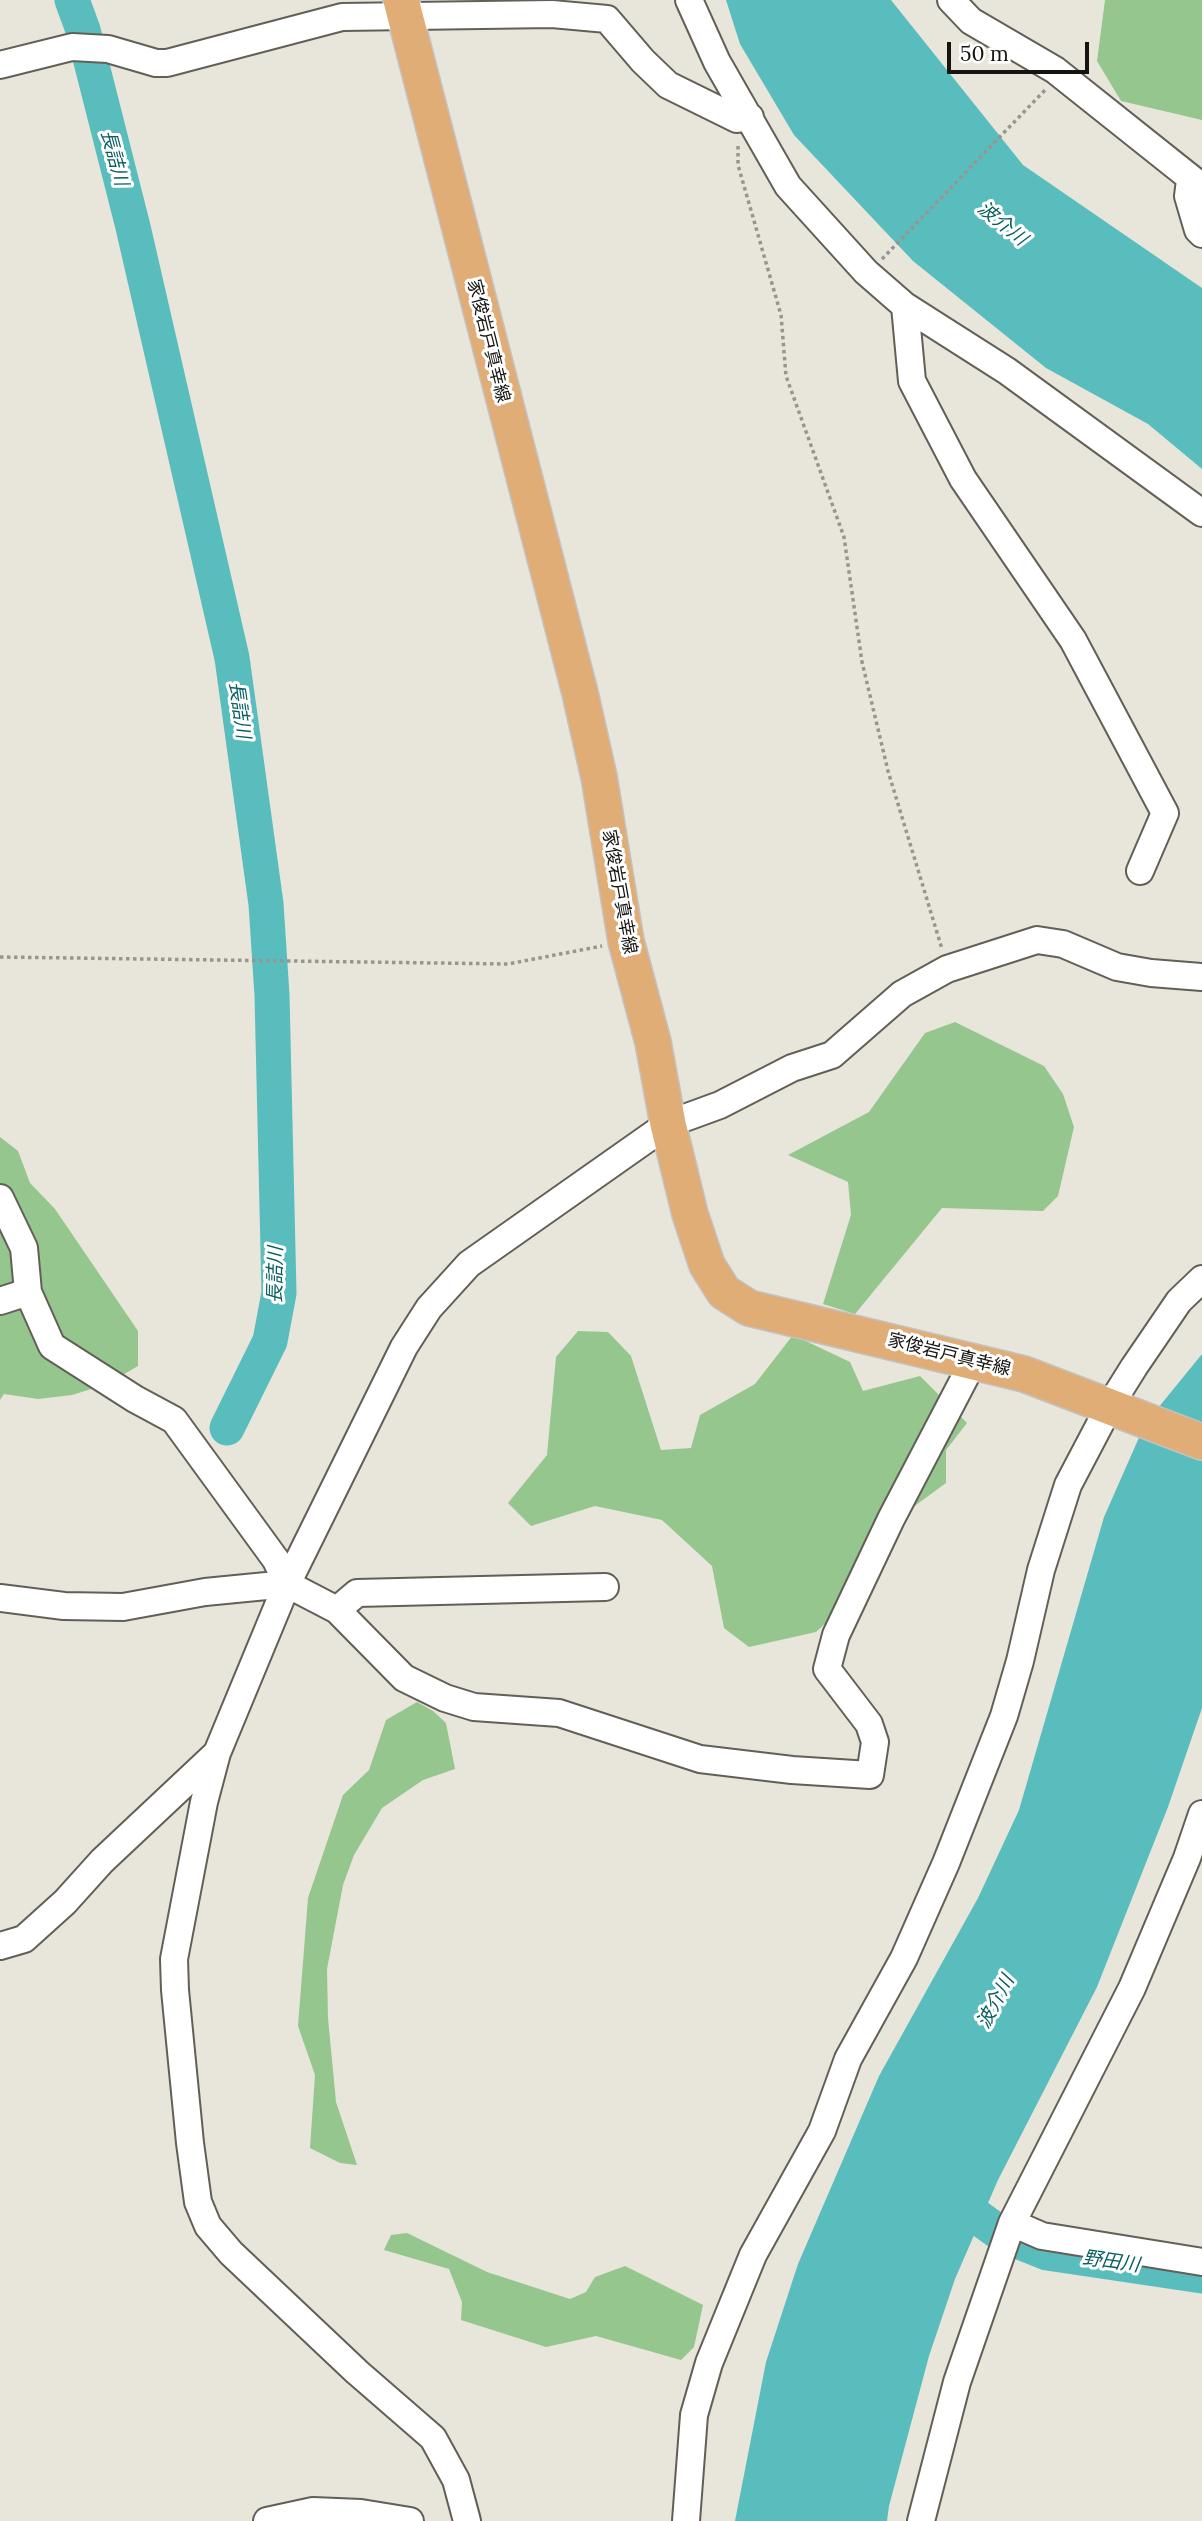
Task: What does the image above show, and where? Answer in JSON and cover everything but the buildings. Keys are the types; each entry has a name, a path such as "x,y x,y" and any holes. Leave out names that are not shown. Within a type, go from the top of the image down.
{"main road":[{"name":"家俊岩戸真幸線","path":"403,8 580,693 599,777 626,941 653,1042 668,1124 690,1214 707,1265 724,1292 749,1308 1024,1374 1202,1442"}],"street":[{"path":"689,0 744,118 788,186 868,274 905,306 1007,372 1202,513"},
{"path":"951,0 971,21 1060,74 1196,183 1188,197 1198,230 1202,234"},
{"path":"0,65 72,47 108,48 167,64 342,17 403,8 552,15 607,19 668,85 744,118"},
{"path":"905,306 912,380 963,479 1073,640 1165,813 1140,871"},
{"path":"467,2521 456,2480 433,2438 357,2372 231,2253 208,2226 198,2202 190,2143 174,1959 204,1801 217,1753 287,1584 404,1348 429,1308 469,1264 668,1124 720,1105 792,1068 832,1055 902,994 947,969 1037,940 1063,944 1117,967 1202,977"},
{"path":"0,1198 24,1248 28,1292 52,1346 135,1399 174,1420 276,1560 287,1584"},
{"path":"686,2521 694,2415 709,2363 752,2255 822,2131 848,2059 904,1958 946,1863 1004,1716 1041,1570 1068,1485 1179,1301 1202,1279"},
{"path":"0,1301 28,1292"},
{"path":"0,1598 64,1606 123,1607 205,1592 287,1584 337,1610 404,1678 445,1698 474,1707 558,1713 700,1759 792,1770 870,1775 875,1742 869,1724 827,1669 836,1635 891,1519 974,1362"},
{"path":"337,1610 357,1593 605,1587"},
{"path":"0,1946 24,1939 217,1753"},
{"path":"922,2521 957,2382 1012,2223 1132,1987 1187,1858 1202,1814"},
{"path":"1012,2223 1042,2236 1202,2262"},
{"path":"267,2521 313,2511 361,2513 410,2521"}],"path":[{"path":"868,274 1060,74"},
{"path":"744,118 738,165 781,315 786,376 844,537 865,675 888,771 947,969"},
{"path":"0,957 508,964 626,941"}],"green space":[{"path":"1105,0 1202,0 1202,120 1121,101 1097,61"},
{"path":"955,1022 1044,1066 1063,1094 1074,1127 1058,1196 1043,1211 942,1208 855,1314 823,1304 851,1215 848,1182 788,1155 869,1112 925,1033"},
{"path":"0,1137 18,1151 30,1183 55,1209 138,1331 138,1366 107,1384 72,1395 38,1399 4,1394 0,1400"},
{"path":"578,1331 608,1332 631,1356 661,1450 691,1448 700,1415 755,1384 793,1335 850,1362 863,1391 920,1376 967,1423 946,1450 946,1483 864,1543 841,1609 816,1632 749,1647 724,1628 712,1566 662,1520 595,1506 531,1526 508,1503 547,1455 556,1357"},
{"path":"417,1702 446,1723 455,1769 423,1780 382,1808 354,1855 343,1885 327,1969 328,2018 336,2102 357,2165 340,2163 310,2148 315,2075 298,2026 308,1898 343,1795 369,1770 386,1720"},
{"path":"407,2233 487,2272 570,2299 586,2292 595,2277 625,2266 703,2305 694,2347 681,2360 596,2336 546,2347 461,2320 462,2302 449,2269 384,2250 391,2235"}],"water":[{"name":"波介川","path":"726,0 891,0 1023,165 1202,288 1202,469 1148,424 1046,368 913,261 794,135 740,44"},
{"name":"波介川","path":"1202,1354 1202,1708 1168,1807 1097,1987 998,2180 955,2279 929,2356 887,2521 735,2521 766,2362 798,2264 879,2076 978,1898 1019,1810 1104,1517 1145,1424"}],"waterway":[{"name":"長詰川","path":"72,0 83,30 133,227 232,658 266,904 272,995 279,1293 270,1341 227,1428"},
{"name":"野田川","path":"942,2191 1001,2234"},
{"name":"野田川","path":"1022,2243 1047,2253 1202,2276"}]}
